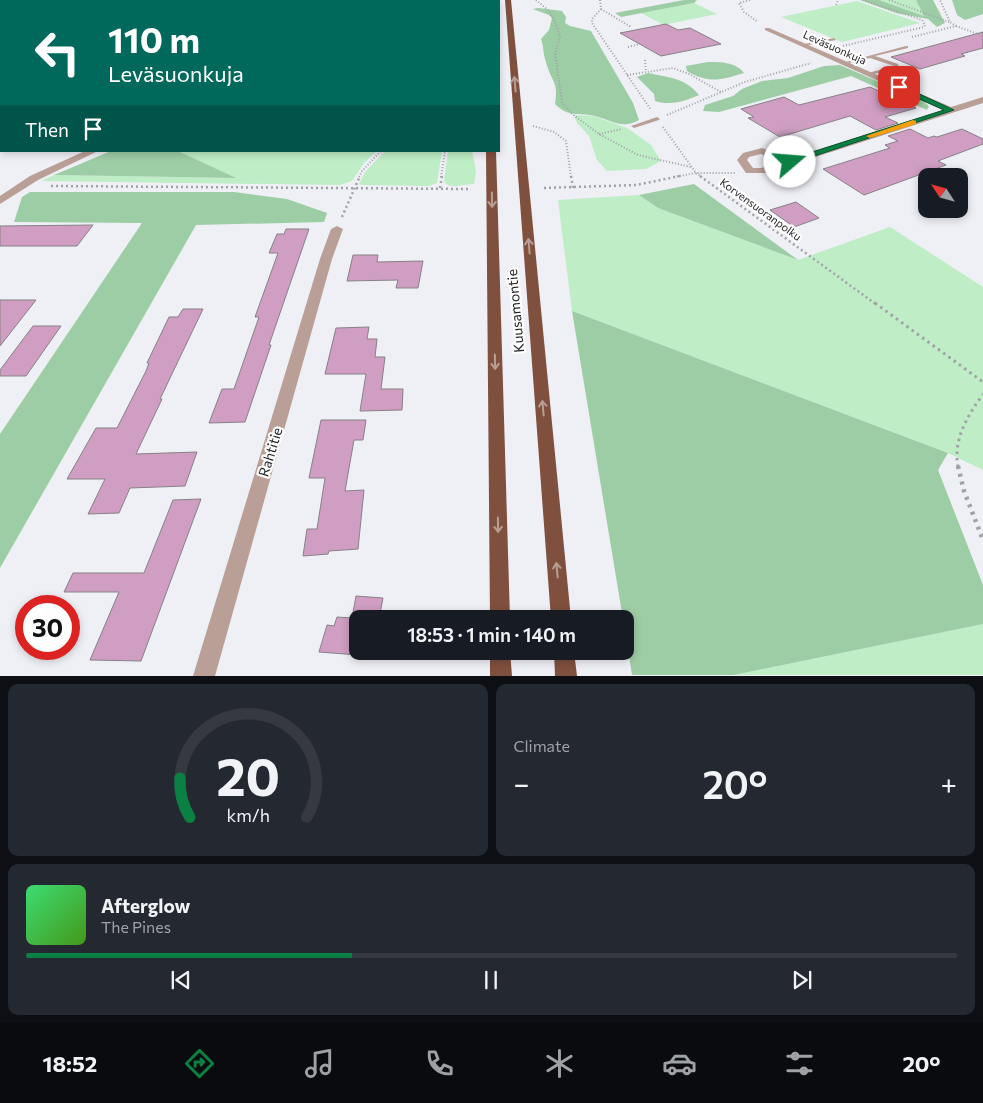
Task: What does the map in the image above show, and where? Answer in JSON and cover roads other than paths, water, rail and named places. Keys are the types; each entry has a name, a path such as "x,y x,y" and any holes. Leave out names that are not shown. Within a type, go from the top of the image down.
{"highway":[{"name":"Kuusamontie","path":"508,0 560,610"},
{"name":"Kuusamontie","path":"491,152 500,610"},
{"path":"500,660 501,676"},
{"path":"565,660 566,676"}],"street":[{"name":"Leväsuonkuja","path":"765,27 950,110"},
{"path":"790,162 762,151 752,152 742,160 750,171 762,171 983,100"},
{"path":"1,200 34,178 91,152"},
{"name":"Rahtitie","path":"204,676 326,259 337,229"}],"lane":[{"path":"802,45 834,38"},
{"path":"844,63 906,47"},
{"path":"870,56 896,67 870,74"},
{"path":"634,126 657,119"}]}
